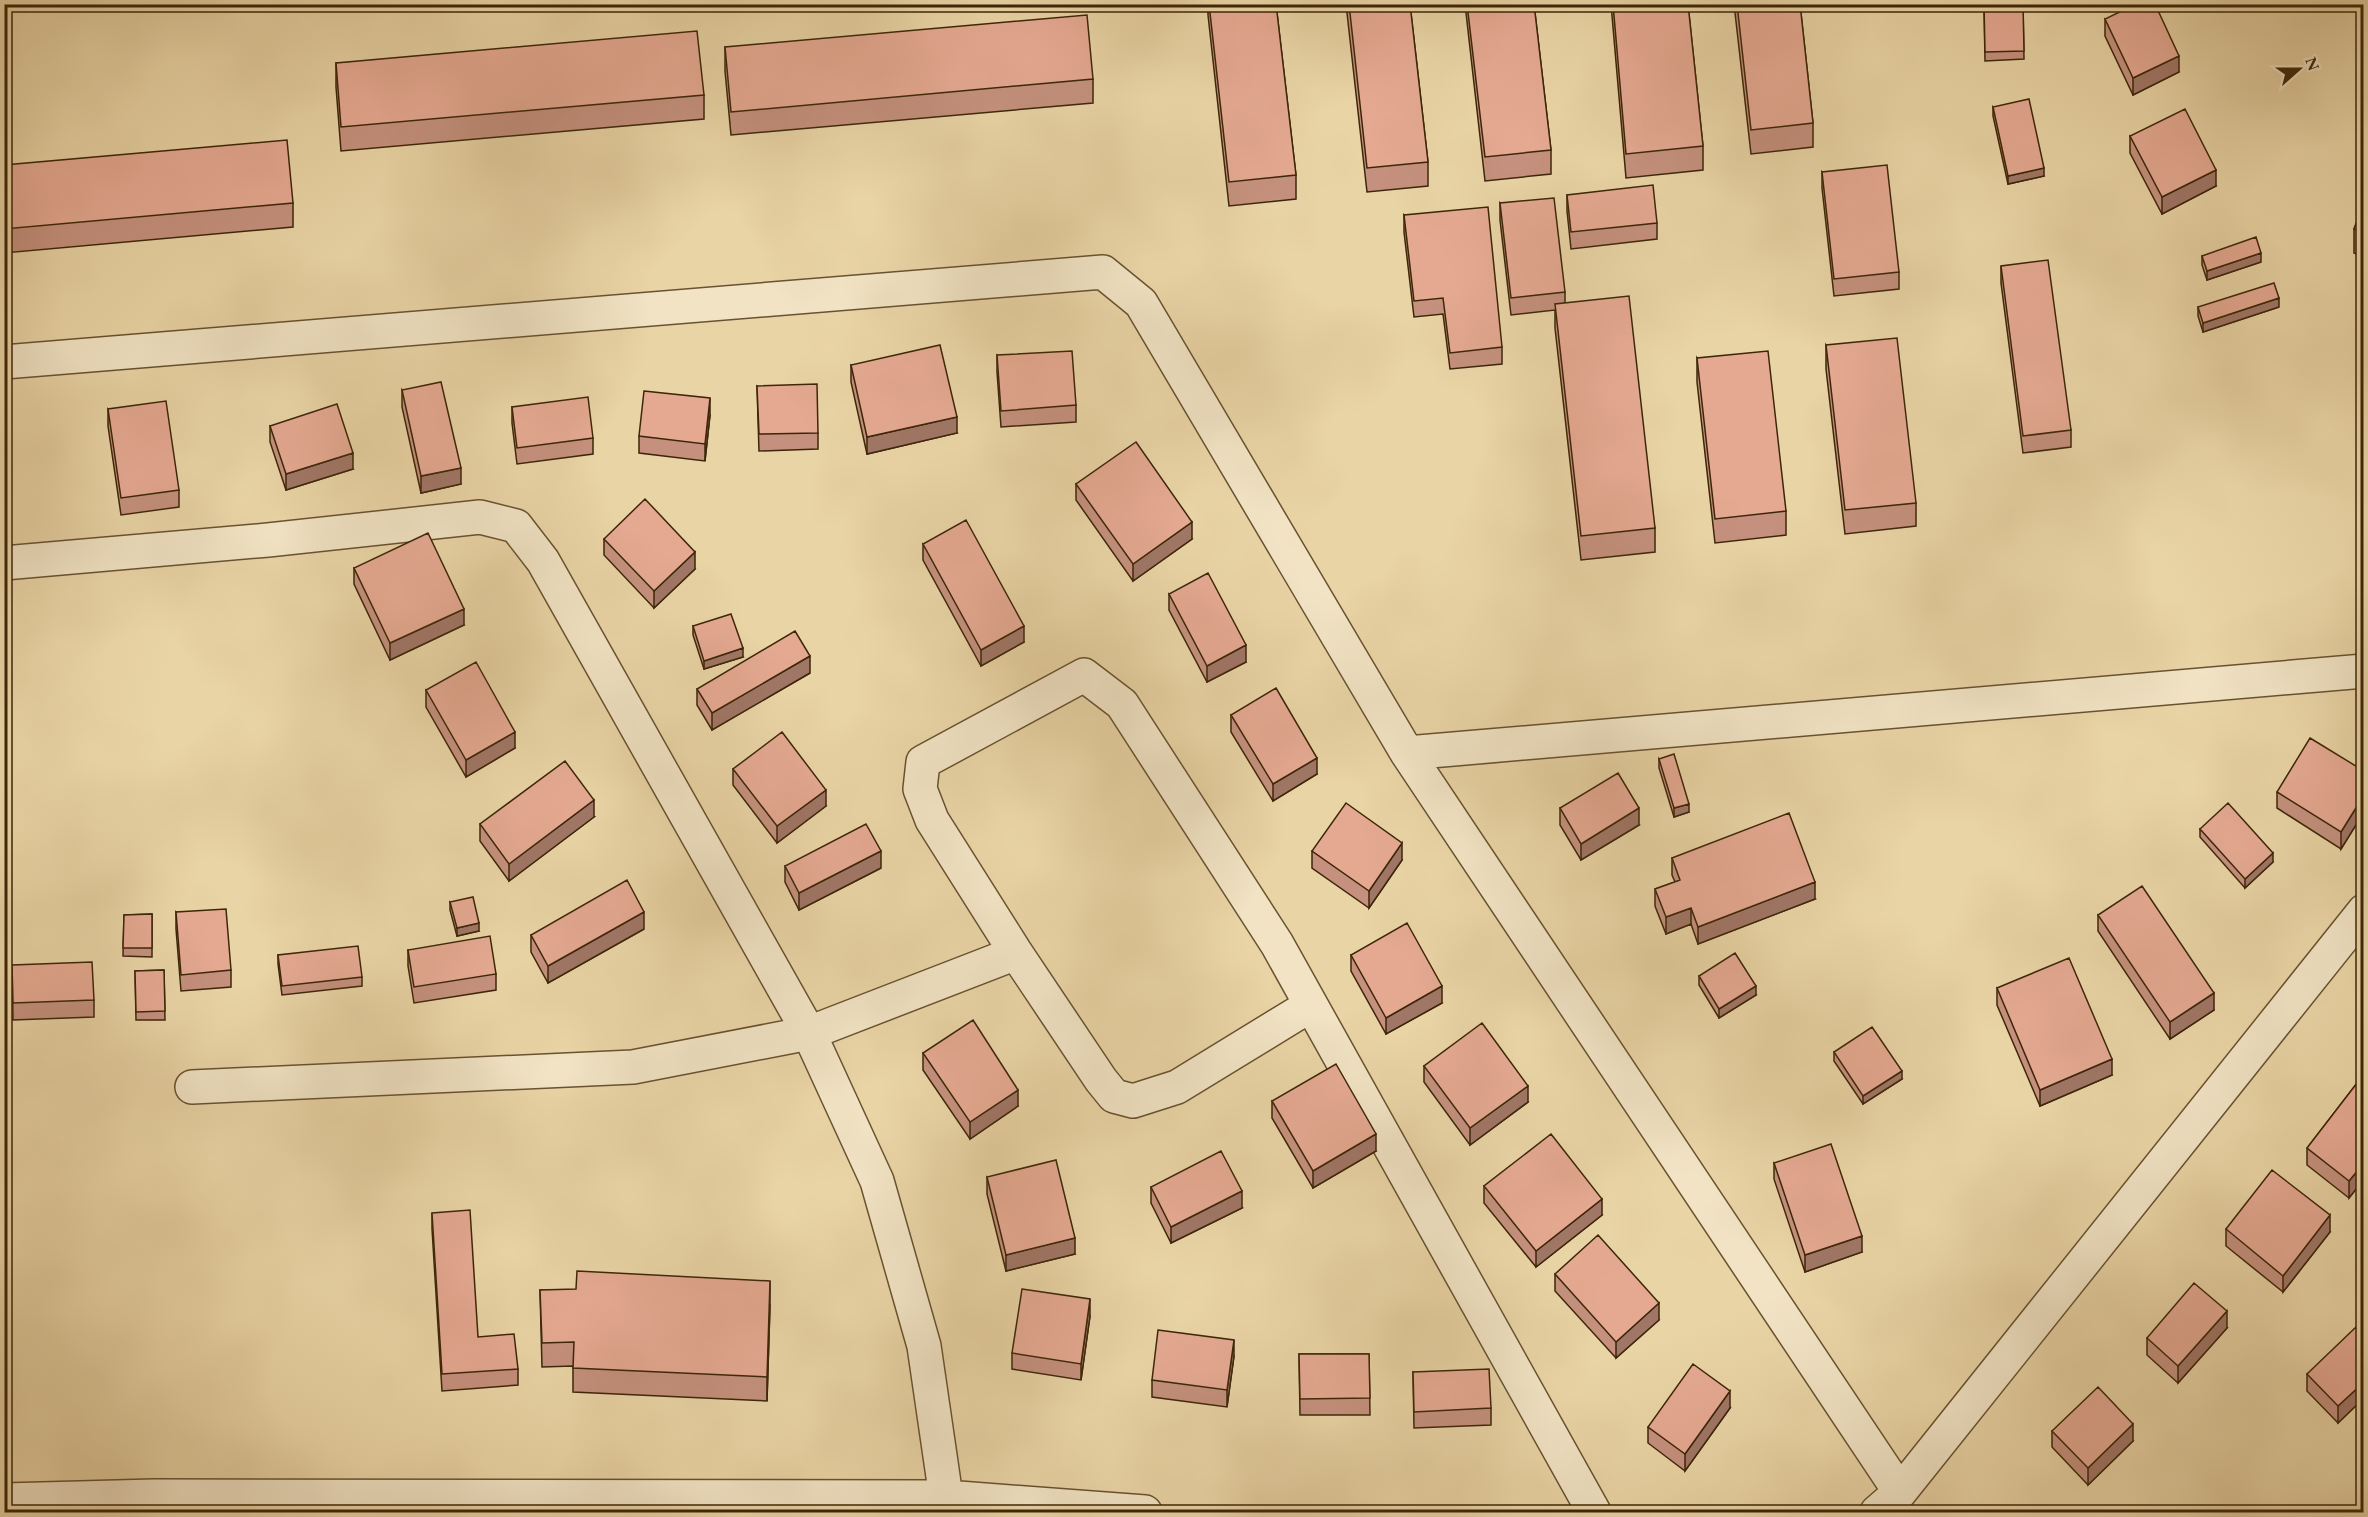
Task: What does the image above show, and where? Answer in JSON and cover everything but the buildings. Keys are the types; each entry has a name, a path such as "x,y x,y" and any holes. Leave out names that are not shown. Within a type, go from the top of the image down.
{"street":[{"path":"4,362 1103,272 1141,303 1407,753 1889,1502 2364,911"},
{"path":"4,563 268,540 480,517 516,526 543,561 809,1033 877,1181 924,1346 946,1497"},
{"path":"1407,753 2364,671"},
{"path":"1311,1005 1177,1087 1133,1101 1114,1096 1016,953 932,820 921,789 923,762 1084,675 1122,704 1277,944 1594,1512"},
{"path":"192,1087 633,1067 809,1033 1016,953"},
{"path":"4,1500 154,1504 807,1504 946,1497 1145,1512"}]}
